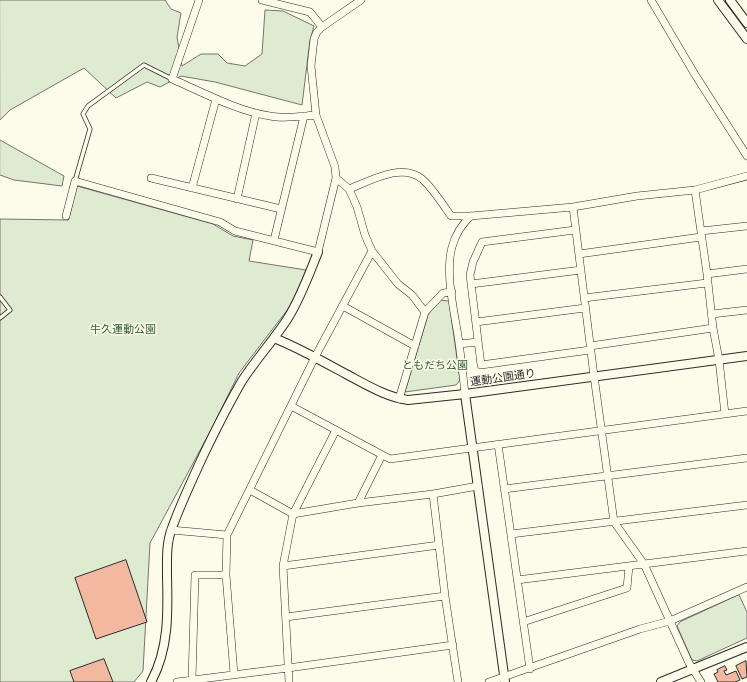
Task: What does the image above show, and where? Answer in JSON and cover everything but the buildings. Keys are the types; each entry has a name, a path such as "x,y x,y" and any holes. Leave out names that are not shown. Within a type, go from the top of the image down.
{"street":[{"path":"199,0 172,78 216,99 256,113 271,116 316,115"},
{"path":"262,0 310,12 322,27"},
{"path":"152,682 159,667 163,652 168,621 168,545 171,530 188,488 234,395 250,369 289,317 300,297 318,252 336,178 335,167 316,115 311,66 314,39 317,32 322,27 361,0"},
{"path":"651,0 747,156"},
{"path":"718,0 747,39"},
{"path":"730,0 747,23"},
{"path":"192,188 216,99"},
{"path":"237,199 256,113"},
{"path":"274,240 304,116"},
{"path":"349,189 388,174 404,172 415,175 423,180 451,216 471,216 573,207 637,196 695,190 747,176"},
{"path":"150,178 281,209"},
{"path":"336,178 349,189 357,207 365,235 372,251 398,284 412,296 425,312"},
{"path":"66,216 75,181 220,222 235,231 318,252"},
{"path":"695,190 726,414"},
{"path":"573,207 590,348 614,522 644,564 689,663 700,682"},
{"path":"471,216 460,230 452,248 450,270 472,448 504,680"},
{"path":"579,254 747,226"},
{"path":"576,230 482,242 473,262 470,275 481,365 713,328"},
{"path":"234,674 226,575 227,535 315,357 372,251"},
{"path":"707,274 747,268"},
{"path":"471,284 581,270"},
{"path":"584,298 707,283"},
{"path":"399,399 425,312 442,293 452,292"},
{"path":"342,306 415,346"},
{"path":"476,322 585,308"},
{"path":"712,314 747,310"},
{"name":"運動公園通り","path":"274,338 315,357 362,383 399,399 417,400 747,356"},
{"path":"459,344 478,342"},
{"path":"291,406 390,459 747,411"},
{"path":"289,682 283,566 293,514 336,430"},
{"path":"498,444 530,669"},
{"path":"358,503 382,455"},
{"path":"504,488 747,458"},
{"path":"250,490 293,514 478,486"},
{"path":"433,494 445,596 458,682"},
{"path":"511,534 747,505"},
{"path":"171,530 227,535"},
{"path":"283,566 439,545"},
{"path":"517,580 747,551"},
{"path":"523,622 627,588 629,566"},
{"path":"192,680 194,576 226,575"},
{"path":"489,682 504,680 640,629 670,621 747,586"},
{"path":"286,616 445,596"},
{"path":"177,682 453,645"},
{"path":"661,682 747,647"}],"lane":[{"path":"75,181 90,129 83,114 88,106 144,65 172,78"},
{"path":"0,297 10,310 0,318"}],"green space":[{"path":"0,0 165,0 171,9 181,13 177,37 182,66 201,54 218,54 227,63 245,66 262,54 265,10 283,11 314,26 310,40 302,105 215,82 181,76 160,87 147,82 116,98 84,68 10,110 0,120"},
{"path":"0,140 64,176 62,186 14,180 0,175"},
{"name":"牛久運動公園","path":"77,186 213,224 233,236 253,240 249,261 306,270 298,291 288,309 239,373 211,430 150,543 143,671 134,682 0,682 0,219 68,220"},
{"name":"ともだち公園","path":"440,300 449,301 460,380 456,385 405,392 428,315"},
{"path":"739,595 747,612 747,638 697,661 692,660 677,626 680,622"}]}
